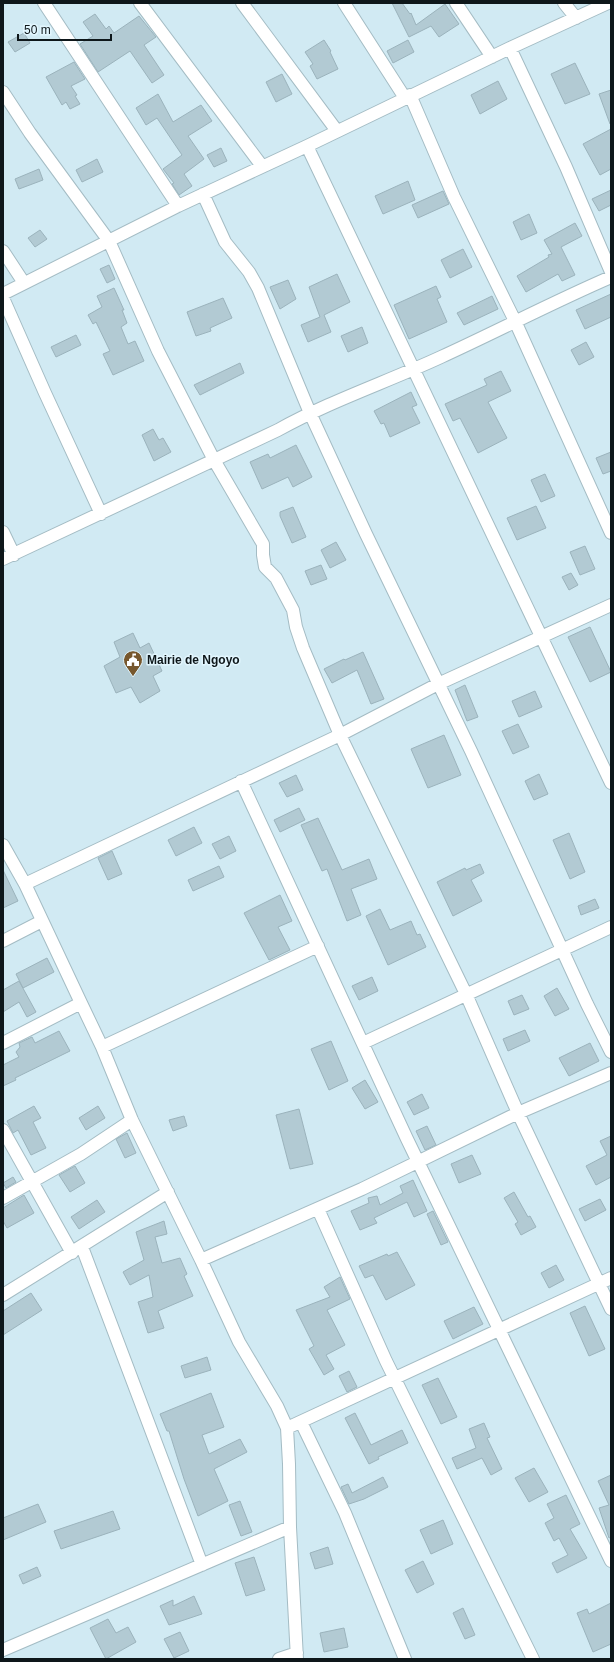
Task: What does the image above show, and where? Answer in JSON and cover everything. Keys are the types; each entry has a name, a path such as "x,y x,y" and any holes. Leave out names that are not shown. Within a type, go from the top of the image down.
{"street":[{"path":"44,3 178,206"},
{"path":"140,3 262,166"},
{"path":"242,3 337,131"},
{"path":"344,3 408,97 454,197 515,321 611,533"},
{"path":"456,3 492,57"},
{"path":"564,3 576,18"},
{"path":"3,294 202,194 307,146 510,48 608,3"},
{"path":"510,48 566,167 611,272"},
{"path":"3,92 30,133 109,241 158,351 214,460 263,544 263,555 266,567 276,578 293,610 296,627 303,648 340,735 466,994 518,1113 611,1309"},
{"path":"307,146 611,783"},
{"path":"202,194 225,242 248,272 258,288 310,413 366,534 471,751 562,950 611,1052"},
{"path":"3,250 24,284"},
{"path":"3,532 8,557 278,430 310,413 413,369 611,277"},
{"path":"3,298 101,514"},
{"path":"25,884 340,735 438,684 611,605"},
{"path":"241,781 418,1162 611,1561"},
{"path":"3,845 25,884 102,1047 132,1120 201,1260 239,1342 277,1406 287,1428 290,1527 297,1656 279,1659"},
{"path":"3,941 42,921"},
{"path":"363,1043 611,927"},
{"path":"102,1047 318,946"},
{"path":"3,1043 81,1003"},
{"path":"201,1260 318,1209 518,1113 611,1073"},
{"path":"3,1198 81,1154 132,1120"},
{"path":"3,1130 32,1182 76,1250 202,1565"},
{"path":"3,1295 168,1192"},
{"path":"318,1209 395,1378 533,1659"},
{"path":"287,1428 611,1278"},
{"path":"301,1422 345,1514 405,1659"},
{"path":"3,1650 290,1527"}],"building":[{"path":"392,3 402,3 410,14 411,13 416,25 445,4 459,24 439,37 431,26 409,37"},
{"path":"95,14 106,29 109,26 114,33 139,16 156,37 144,45 164,75 152,83 130,51 98,72 80,44 93,36 83,22"},
{"path":"24,33 30,43 15,52 8,42"},
{"path":"324,40 331,51 330,52 338,69 317,79 310,66 313,64 305,52"},
{"path":"408,40 414,52 393,63 387,51"},
{"path":"74,62 85,79 71,86 77,95 75,96 80,104 70,109 66,102 62,105 46,77"},
{"path":"575,63 590,94 565,104 551,74"},
{"path":"282,74 292,94 276,102 266,82"},
{"path":"498,81 507,99 480,114 471,95"},
{"path":"611,90 611,124 610,124 599,94"},
{"path":"158,94 173,122 201,105 212,121 188,136 204,159 184,174 192,186 179,195 172,184 174,183 163,169 182,155 157,118 146,125 136,108"},
{"path":"611,129 611,169 600,175 583,144"},
{"path":"221,148 227,161 214,167 207,155"},
{"path":"97,159 103,172 82,182 76,170"},
{"path":"39,169 43,180 19,189 15,179"},
{"path":"408,181 415,200 383,214 375,196"},
{"path":"611,190 611,205 599,211 592,199"},
{"path":"443,191 449,204 418,218 412,205"},
{"path":"529,214 537,233 521,240 513,222"},
{"path":"575,223 582,236 561,247 575,275 562,281 558,274 526,292 517,276 549,257 548,255 552,254 544,240"},
{"path":"40,230 47,239 35,247 28,238"},
{"path":"463,249 472,267 450,278 441,260"},
{"path":"109,265 115,279 107,283 100,269"},
{"path":"337,274 350,302 324,315 331,332 308,342 301,325 320,317 309,287"},
{"path":"288,280 296,299 280,309 270,287"},
{"path":"436,286 441,297 437,299 447,322 409,339 394,305"},
{"path":"114,288 124,310 122,310 127,323 121,327 128,344 135,341 144,361 113,375 103,354 110,351 96,322 93,324 88,315 102,307 97,296"},
{"path":"611,294 611,317 585,329 576,310"},
{"path":"492,296 498,309 464,325 457,313"},
{"path":"223,298 232,318 210,328 211,331 196,336 187,312"},
{"path":"362,327 368,343 348,352 341,336"},
{"path":"76,335 81,345 56,357 51,347"},
{"path":"586,342 594,357 579,365 571,350"},
{"path":"240,363 244,373 200,395 194,385"},
{"path":"501,371 511,391 488,402 507,438 478,453 460,418 453,421 445,404 487,385 484,379"},
{"path":"411,392 417,405 412,407 420,423 390,437 384,423 381,424 374,411"},
{"path":"153,429 159,440 163,438 171,452 154,461 142,435"},
{"path":"296,445 312,477 293,487 288,477 262,489 250,462 268,454 270,458"},
{"path":"611,452 611,471 603,474 596,458"},
{"path":"545,474 555,496 541,502 531,480"},
{"path":"536,506 546,528 517,540 507,518"},
{"path":"293,507 306,537 292,543 280,516 280,512"},
{"path":"336,542 346,560 330,568 321,550"},
{"path":"585,546 595,569 580,575 570,552"},
{"path":"321,565 327,579 311,585 305,571"},
{"path":"571,573 578,585 569,590 562,577"},
{"path":"590,627 611,672 590,682 568,637"},
{"path":"133,633 140,648 149,643 162,671 153,676 160,691 140,703 131,687 116,693 104,666 120,657 114,642"},
{"path":"363,652 384,699 371,704 357,670 332,683 324,669"},
{"path":"465,685 478,717 467,721 455,690"},
{"path":"535,691 542,707 519,717 512,701"},
{"path":"518,724 529,747 513,754 502,731"},
{"path":"444,735 461,775 428,788 411,749"},
{"path":"539,774 548,794 534,800 525,781"},
{"path":"296,775 303,790 287,797 279,783"},
{"path":"299,808 305,820 280,832 274,820"},
{"path":"318,818 342,870 369,859 377,879 351,889 361,915 347,921 327,869 322,871 301,825"},
{"path":"194,827 202,843 176,856 168,840"},
{"path":"569,833 585,872 570,879 553,840"},
{"path":"229,836 236,851 220,859 212,844"},
{"path":"112,851 122,874 108,880 98,858"},
{"path":"480,864 484,873 471,880 482,901 453,916 437,882 465,868 466,870"},
{"path":"219,866 224,877 193,891 188,880"},
{"path":"3,870 18,901 3,908"},
{"path":"280,895 292,921 278,927 290,950 269,960 244,913"},
{"path":"595,899 599,908 581,915 578,906"},
{"path":"380,909 390,930 411,921 417,935 420,934 426,947 388,965 366,916"},
{"path":"47,958 54,972 23,988 16,974"},
{"path":"372,977 378,991 359,1000 352,986"},
{"path":"19,981 36,1012 27,1017 19,1002 3,1012 3,990"},
{"path":"557,988 569,1009 555,1016 544,996"},
{"path":"522,995 529,1009 514,1015 508,1001"},
{"path":"525,1030 530,1041 508,1051 503,1039"},
{"path":"59,1031 70,1051 15,1078 16,1080 3,1086 3,1065 19,1057 16,1052 20,1047 19,1043 32,1037 35,1043"},
{"path":"331,1041 348,1081 329,1090 311,1049"},
{"path":"590,1043 599,1061 569,1076 559,1058"},
{"path":"365,1080 378,1102 365,1109 352,1088"},
{"path":"422,1094 429,1108 414,1115 407,1102"},
{"path":"34,1106 41,1118 33,1122 46,1148 31,1155 18,1130 13,1133 7,1121"},
{"path":"98,1106 105,1118 86,1130 79,1118"},
{"path":"299,1109 313,1164 290,1169 276,1115"},
{"path":"184,1116 187,1126 173,1131 169,1120"},
{"path":"427,1126 436,1145 425,1150 416,1131"},
{"path":"127,1133 136,1153 125,1158 116,1139"},
{"path":"611,1136 611,1177 596,1185 586,1166 607,1155 600,1141"},
{"path":"472,1155 481,1174 459,1183 451,1164"},
{"path":"75,1166 85,1183 70,1192 59,1175"},
{"path":"13,1177 16,1182 6,1188 3,1183"},
{"path":"413,1180 427,1211 414,1217 407,1202 374,1218 377,1223 360,1230 351,1211 369,1203 368,1198 377,1196 380,1205 403,1193 400,1186"},
{"path":"514,1192 528,1217 530,1216 536,1227 521,1235 515,1224 518,1222 504,1198"},
{"path":"24,1195 34,1213 7,1228 3,1221 3,1208"},
{"path":"600,1199 606,1210 585,1221 579,1209"},
{"path":"97,1200 105,1212 79,1229 71,1217"},
{"path":"433,1211 448,1242 441,1245 427,1214"},
{"path":"164,1221 167,1234 155,1237 162,1263 180,1258 187,1274 184,1276 193,1296 158,1311 164,1328 148,1333 138,1302 153,1297 149,1275 130,1285 123,1272 144,1260 136,1232"},
{"path":"397,1252 415,1285 386,1300 373,1275 365,1278 359,1266 387,1254 388,1256"},
{"path":"556,1265 564,1280 549,1288 541,1273"},
{"path":"340,1277 350,1299 327,1310 345,1345 326,1355 334,1369 324,1375 309,1349 314,1346 296,1310 330,1297 324,1287"},
{"path":"31,1293 42,1310 3,1335 3,1311"},
{"path":"585,1306 605,1349 589,1356 570,1313"},
{"path":"474,1307 483,1324 453,1339 444,1321"},
{"path":"207,1357 211,1370 185,1378 181,1366"},
{"path":"349,1371 357,1387 347,1392 339,1376"},
{"path":"438,1378 457,1417 441,1424 422,1385"},
{"path":"211,1393 224,1427 202,1435 209,1454 240,1439 247,1452 214,1469 228,1501 198,1516 184,1479 169,1431 167,1431 160,1414"},
{"path":"355,1413 371,1445 402,1430 408,1443 378,1457 379,1459 369,1464 345,1418"},
{"path":"484,1423 490,1437 487,1438 502,1469 491,1475 482,1458 457,1469 452,1458 476,1448 469,1429"},
{"path":"534,1468 548,1492 529,1502 515,1478"},
{"path":"611,1475 611,1537 609,1538 599,1508 609,1505 598,1481"},
{"path":"383,1477 388,1487 364,1499 349,1504 341,1487 348,1484 352,1493"},
{"path":"566,1495 580,1524 570,1529 587,1558 557,1573 552,1563 568,1555 559,1538 554,1541 545,1523 554,1518 547,1504"},
{"path":"240,1501 252,1532 241,1536 229,1505"},
{"path":"38,1504 46,1522 3,1540 3,1518"},
{"path":"113,1511 120,1529 61,1549 54,1531"},
{"path":"443,1520 453,1544 431,1554 420,1530"},
{"path":"328,1547 333,1564 315,1569 310,1553"},
{"path":"254,1557 265,1590 246,1596 235,1563"},
{"path":"423,1561 434,1584 417,1593 405,1570"},
{"path":"37,1567 41,1576 23,1584 19,1575"},
{"path":"194,1596 202,1614 169,1625 160,1606 173,1600 173,1606"},
{"path":"611,1603 611,1644 593,1652 577,1613 587,1609 589,1614"},
{"path":"463,1608 475,1635 465,1639 453,1613"},
{"path":"108,1619 116,1633 128,1627 136,1642 106,1659 90,1628"},
{"path":"344,1628 348,1647 324,1652 320,1633"},
{"path":"180,1632 189,1651 174,1658 164,1639"}],"place":[{"name":"Mairie de Ngoyo","path":"133,677"}]}
